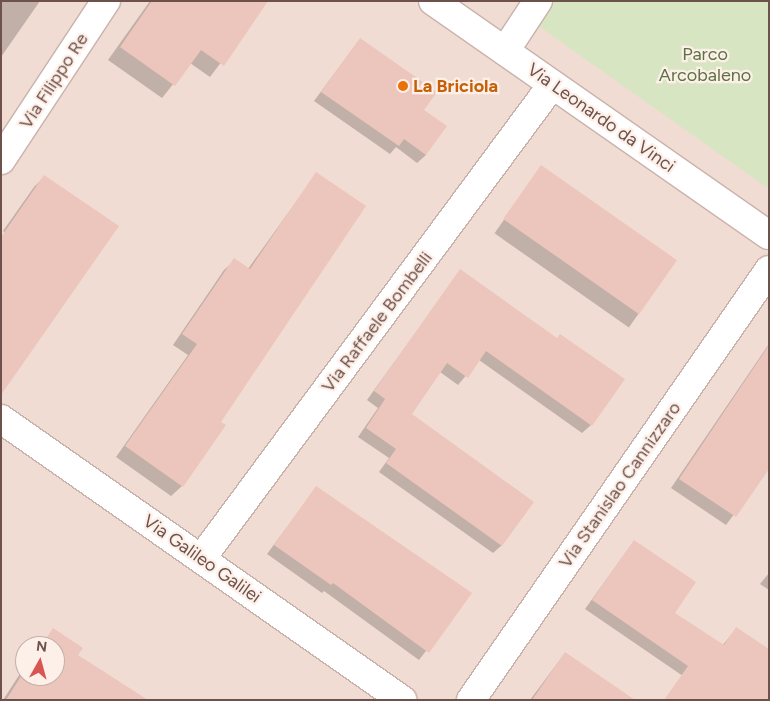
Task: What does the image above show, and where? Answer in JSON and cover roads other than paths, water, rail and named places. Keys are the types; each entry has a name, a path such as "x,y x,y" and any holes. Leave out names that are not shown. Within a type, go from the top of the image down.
{"street":[{"name":"Via Filippo Re","path":"1,160 106,1"},
{"name":"Via Leonardo da Vinci","path":"433,1 769,235"},
{"path":"505,51 538,1"},
{"name":"Via Raffaele Bombelli","path":"201,559 552,85"},
{"name":"Via Stanislao Cannizzaro","path":"471,700 769,270"},
{"name":"Via Galileo Galilei","path":"1,419 402,700"}],"place":[{"name":"La Briciola","path":"403,86"}],"park label":[{"name":"Parco Arcobaleno","path":"705,65"}]}
